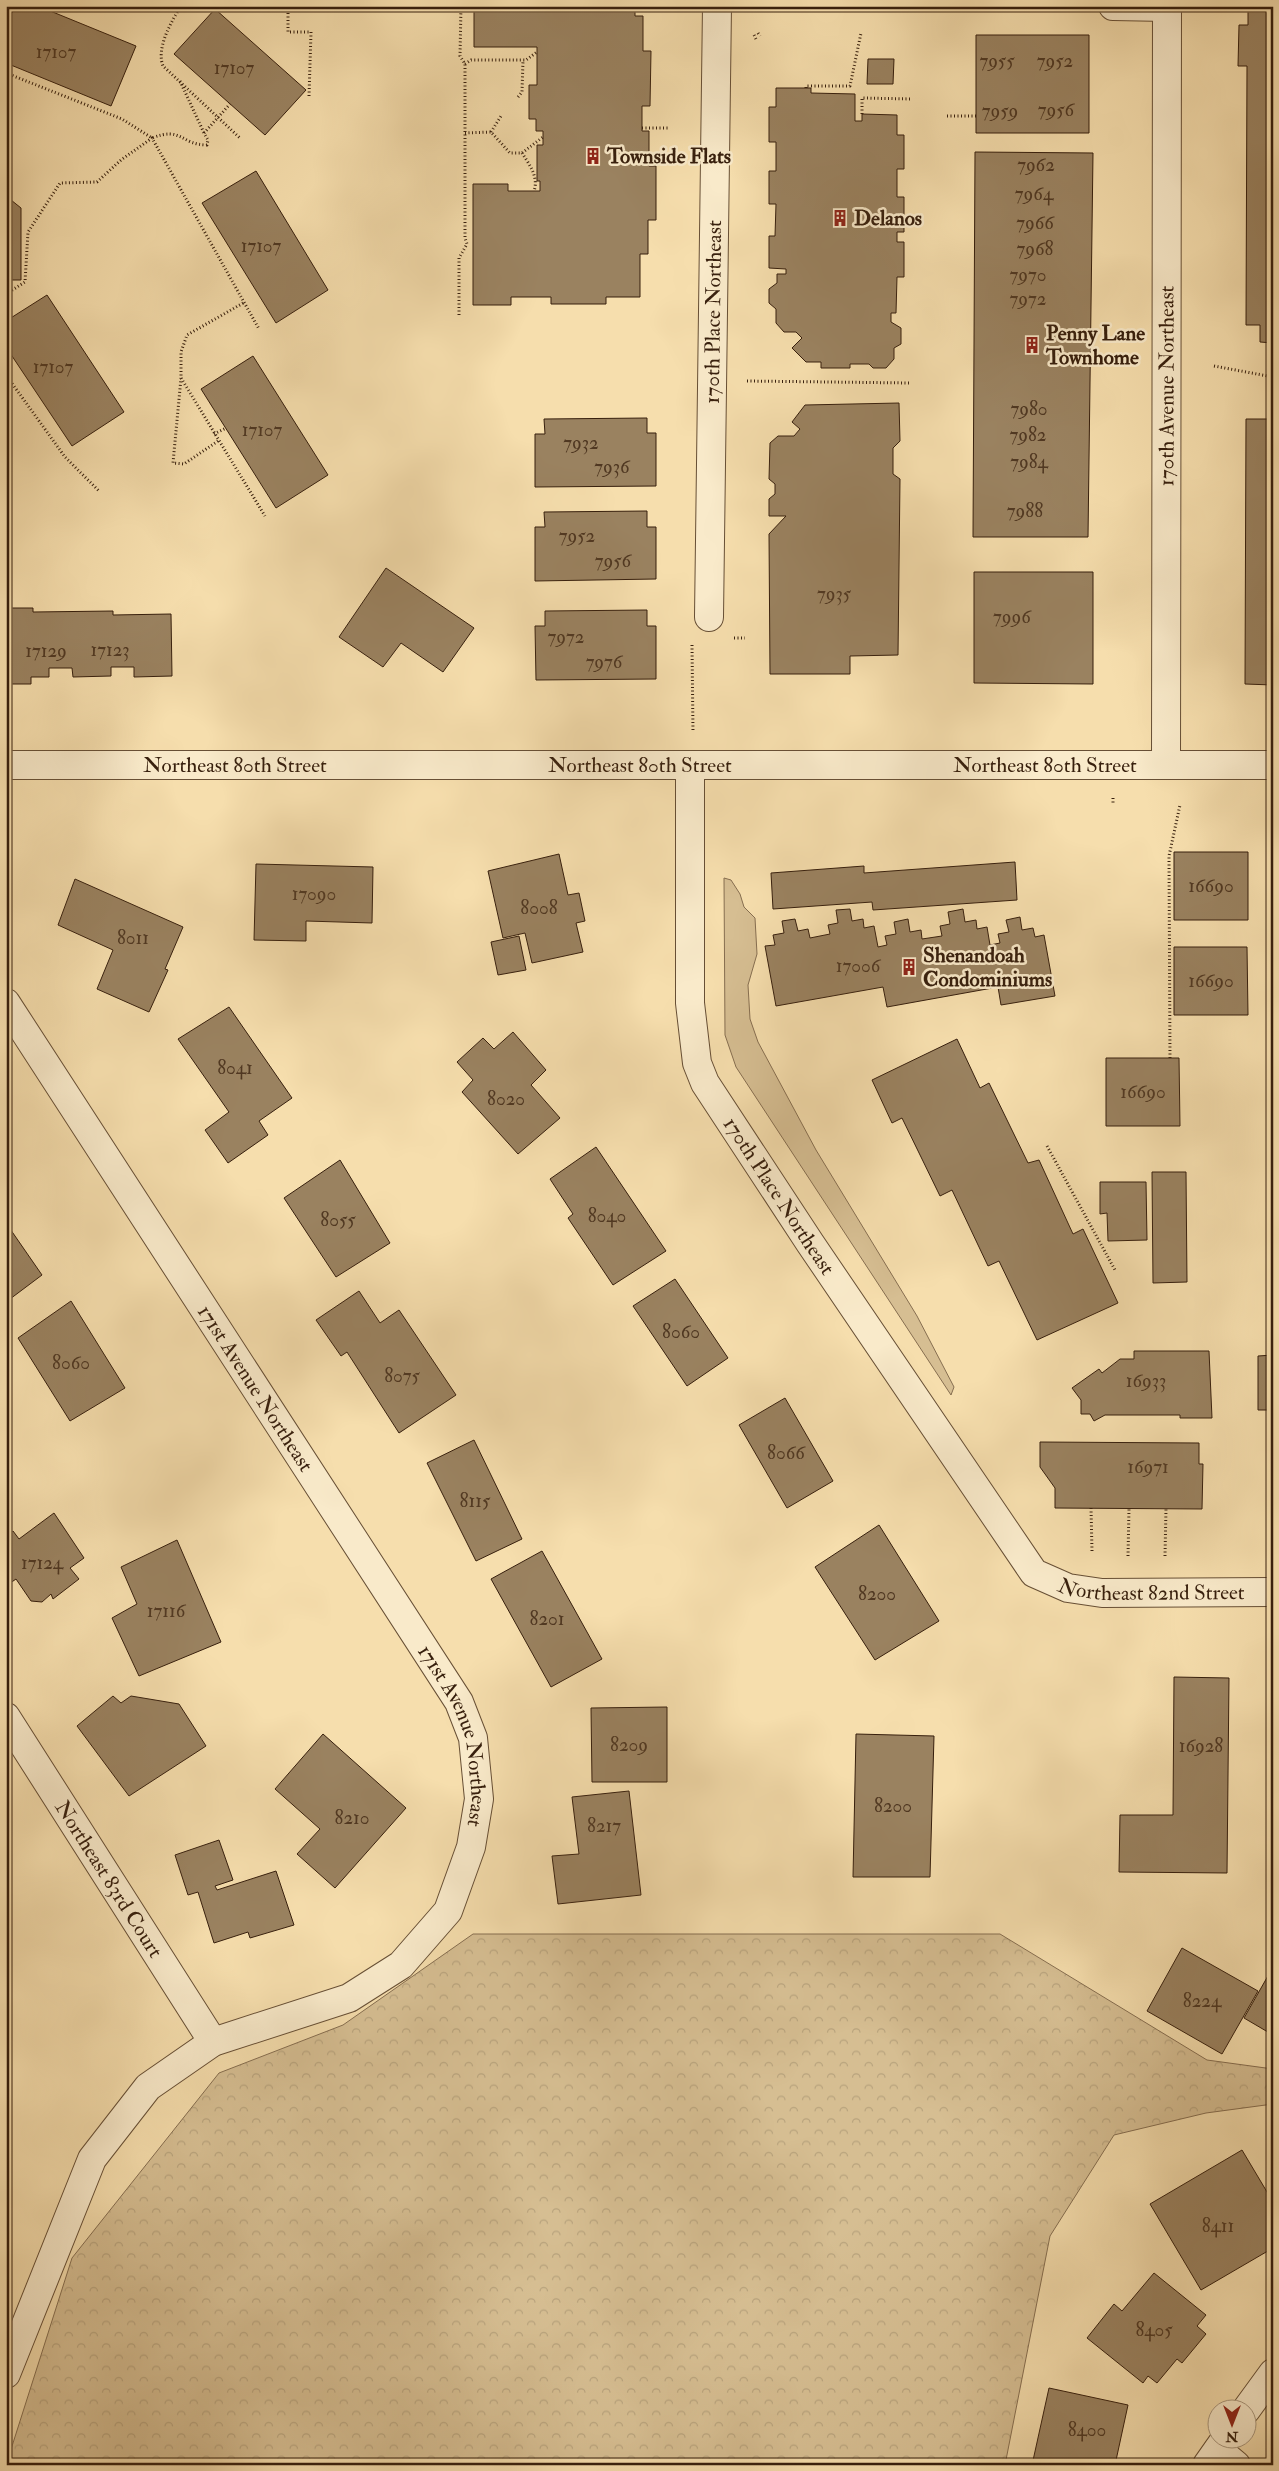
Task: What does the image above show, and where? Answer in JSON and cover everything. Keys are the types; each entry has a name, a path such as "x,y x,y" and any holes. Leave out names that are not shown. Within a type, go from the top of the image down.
{"street":[{"name":"170th Place Northeast","path":"709,617 717,6"},
{"path":"1113,6 1167,7"},
{"name":"170th Avenue Northeast","path":"1166,765 1167,7"},
{"name":"170th Place Northeast","path":"692,752 690,1003 697,1063 705,1083 810,1243 1034,1573"},
{"name":"Northeast 80th Street","path":"6,765 692,752 1166,765 1273,765"},
{"name":"171st Avenue Northeast","path":"6,1003 458,1702 473,1738 479,1799 471,1847 448,1910 401,1965 349,1998 212,2042 148,2087 92,2159 11,2345 6,2374"},
{"name":"Northeast 82nd Street","path":"1034,1573 1068,1588 1102,1593 1273,1592"},
{"name":"Northeast 83rd Court","path":"6,1717 212,2042"},
{"path":"1255,2398 1273,2372"}],"path":[{"path":"181,6 160,49 160,58 163,66 242,139"},
{"path":"288,6 288,32 311,32 309,96"},
{"path":"459,315 459,258 468,244 464,238 465,64 460,56 461,6"},
{"path":"806,88 806,86 850,86 861,33"},
{"path":"465,64 471,60 523,60 537,52"},
{"path":"518,97 522,92 523,60"},
{"path":"6,73 122,119 152,138 259,329"},
{"path":"6,294 25,282 28,232 60,182 96,182 121,160 152,138 171,133 201,145 206,145 208,140 180,80"},
{"path":"862,114 862,98 912,98"},
{"path":"204,133 230,104"},
{"path":"491,132 501,116"},
{"path":"947,116 976,116"},
{"path":"642,128 668,128"},
{"path":"465,133 491,132"},
{"path":"491,132 510,154 522,153 542,137"},
{"path":"522,153 532,169 537,184 534,191"},
{"path":"218,441 184,464 173,463 180,378 180,352 187,335 245,302"},
{"path":"1214,366 1273,377"},
{"path":"6,375 65,457 99,491"},
{"path":"180,378 265,516"},
{"path":"747,381 910,383"},
{"path":"214,434 226,428"},
{"path":"692,638 692,752"},
{"path":"728,638 746,638"},
{"path":"1170,1058 1169,856 1180,805"},
{"path":"1047,1146 1115,1270"},
{"path":"1091,1508 1092,1551"},
{"path":"1128,1556 1129,1509"},
{"path":"1165,1556 1166,1509"}],"green space":[{"path":"724,878 731,880 740,894 744,907 755,918 757,954 748,985 750,1019 758,1042 816,1150 917,1316 954,1387 951,1395 736,1067 725,1035"},
{"path":"473,1934 1000,1934 1207,2060 1273,2069 1273,2104 1206,2113 1114,2135 1050,2236 1005,2465 6,2465 72,2258 219,2073 343,2025"}],"building":[{"path":"6,6 38,6 136,46 111,106 6,63"},
{"name":"Townside Flats","path":"483,6 635,6 635,16 643,16 643,51 651,51 650,106 642,106 642,131 649,131 649,166 656,166 656,220 648,220 648,254 640,254 640,297 606,297 606,304 551,304 551,297 511,297 511,305 473,305 473,184 508,184 508,191 540,191 540,181 537,181 537,145 543,145 543,131 536,131 536,119 529,119 529,85 537,85 537,47 474,47 474,11 483,11"},
{"path":"1248,6 1273,6 1273,343 1260,342 1260,325 1246,325 1247,66 1238,66 1239,25 1248,25"},
{"path":"215,9 306,90 265,135 174,54"},
{"path":"976,35 1089,35 1089,133 976,133"},
{"path":"868,59 894,59 893,84 867,84"},
{"name":"Delanos","path":"776,88 811,88 811,93 855,94 855,121 862,121 862,114 897,115 897,135 904,135 904,169 897,169 897,197 904,197 904,232 897,232 897,242 904,242 904,277 897,277 896,313 891,313 891,322 901,328 901,344 894,348 894,359 886,368 873,368 869,364 850,364 850,368 821,368 821,362 806,362 792,348 802,338 796,332 784,332 776,323 776,309 769,303 769,289 777,283 777,274 786,274 786,269 769,268 769,236 775,236 776,204 769,204 769,171 776,171 776,142 769,142 769,107 776,107"},
{"name":"Penny Lane Townhome","path":"975,152 1093,153 1088,537 973,537"},
{"path":"256,171 328,290 276,323 202,203"},
{"path":"6,196 21,208 21,280 6,280"},
{"path":"47,295 124,412 72,446 6,347 6,321"},
{"path":"253,356 328,475 276,508 201,389"},
{"path":"899,403 900,441 893,448 893,474 900,479 898,655 850,656 850,674 770,674 769,534 786,516 769,516 769,499 775,494 775,484 769,479 770,443 778,436 794,436 800,429 792,422 805,405"},
{"path":"647,418 647,433 656,433 656,486 535,487 535,434 545,434 544,419"},
{"path":"1246,419 1273,419 1273,685 1245,684"},
{"path":"647,511 647,527 656,527 656,579 535,581 535,527 545,527 544,512"},
{"path":"386,568 474,628 443,672 401,643 383,667 339,637"},
{"path":"974,572 1093,572 1093,684 974,683"},
{"path":"6,608 33,608 33,612 113,611 113,615 171,614 172,676 134,677 134,667 111,667 111,676 73,677 72,668 49,668 49,677 31,677 31,684 6,684"},
{"path":"647,610 647,626 656,626 656,679 536,680 535,626 545,626 545,611"},
{"path":"1174,852 1248,852 1248,920 1174,920"},
{"path":"559,854 568,895 579,893 585,921 576,923 583,952 532,963 525,933 503,938 488,871"},
{"path":"1015,862 1017,900 873,910 872,902 773,909 771,873 864,866 864,873"},
{"path":"256,864 373,867 372,923 306,921 306,941 254,940"},
{"path":"75,879 183,927 165,969 168,970 149,1012 97,989 113,950 58,925"},
{"name":"Shenandoah Condominiums","path":"850,909 852,921 863,919 864,928 874,926 878,947 887,945 885,936 896,934 894,922 908,919 910,932 921,930 922,939 942,936 940,926 950,924 948,912 963,909 965,922 976,920 977,929 987,927 990,945 1000,943 998,934 1009,932 1006,920 1020,917 1022,930 1033,928 1035,937 1044,935 1055,996 1001,1005 998,987 887,1007 883,987 776,1006 765,946 775,945 773,935 784,933 782,921 795,919 798,931 808,929 810,938 830,934 828,925 838,923 836,910"},
{"path":"519,936 526,970 498,975 491,942"},
{"path":"1174,947 1247,947 1248,1015 1174,1015"},
{"path":"229,1007 292,1098 259,1121 268,1135 228,1163 205,1130 229,1112 178,1039"},
{"path":"513,1032 546,1070 531,1085 560,1118 518,1154 462,1092 473,1080 457,1062 483,1038 494,1049"},
{"path":"957,1039 980,1088 989,1083 1028,1163 1039,1160 1073,1234 1083,1229 1118,1303 1037,1340 999,1261 988,1266 952,1190 940,1196 902,1118 892,1123 872,1080"},
{"path":"1106,1058 1179,1058 1180,1126 1106,1126"},
{"path":"596,1147 666,1251 613,1285 568,1218 573,1214 550,1179"},
{"path":"340,1160 390,1243 336,1277 284,1198"},
{"path":"1152,1172 1186,1172 1187,1282 1153,1283"},
{"path":"1100,1182 1146,1182 1147,1240 1108,1241 1107,1213 1100,1214"},
{"path":"6,1223 42,1275 6,1302"},
{"path":"675,1279 728,1358 687,1386 633,1306"},
{"path":"359,1291 380,1323 399,1310 456,1395 399,1433 347,1352 341,1356 316,1320"},
{"path":"71,1301 125,1388 70,1421 18,1338"},
{"path":"1134,1351 1209,1351 1212,1418 1180,1418 1180,1415 1105,1415 1094,1421 1090,1414 1081,1414 1081,1400 1072,1388 1099,1369 1102,1373 1120,1359 1134,1359"},
{"path":"1273,1355 1273,1410 1258,1410 1258,1356"},
{"path":"785,1398 833,1481 787,1508 739,1425"},
{"path":"474,1440 522,1539 476,1561 427,1463"},
{"path":"1040,1442 1199,1443 1199,1464 1203,1464 1202,1509 1055,1508 1055,1488 1040,1467"},
{"path":"54,1513 84,1558 70,1568 79,1579 53,1599 51,1594 42,1602 31,1601 16,1579 6,1586 6,1536 13,1531 19,1539"},
{"path":"879,1525 939,1621 875,1660 815,1567"},
{"path":"177,1540 221,1642 139,1676 112,1618 137,1604 121,1567"},
{"path":"542,1551 602,1659 551,1687 491,1579"},
{"path":"1174,1677 1229,1678 1227,1873 1119,1872 1120,1815 1173,1815"},
{"path":"113,1696 121,1703 131,1696 179,1704 206,1746 129,1796 77,1726"},
{"path":"667,1707 667,1782 592,1782 591,1708"},
{"path":"323,1734 406,1808 335,1888 297,1854 320,1829 275,1789"},
{"path":"856,1734 934,1736 930,1877 853,1877"},
{"path":"629,1791 641,1895 558,1904 552,1856 579,1854 572,1797"},
{"path":"219,1840 233,1880 215,1886 217,1890 276,1871 294,1925 250,1938 248,1932 214,1943 198,1892 188,1895 175,1855"},
{"path":"1182,1948 1258,1991 1222,2054 1147,2011"},
{"path":"1273,1967 1273,2035 1244,2018"},
{"path":"1242,2150 1273,2202 1273,2248 1201,2290 1150,2204"},
{"path":"1154,2273 1206,2315 1197,2326 1206,2334 1182,2363 1177,2359 1157,2383 1148,2376 1143,2383 1087,2338 1114,2304 1122,2311"},
{"path":"1049,2388 1128,2405 1115,2465 1032,2465"}],"place":[{"name":"Townside Flats","path":"593,156"},
{"name":"Delanos","path":"840,218"},
{"name":"Penny Lane Townhome","path":"1032,345"},
{"name":"Shenandoah Condominiums","path":"909,967"}]}
